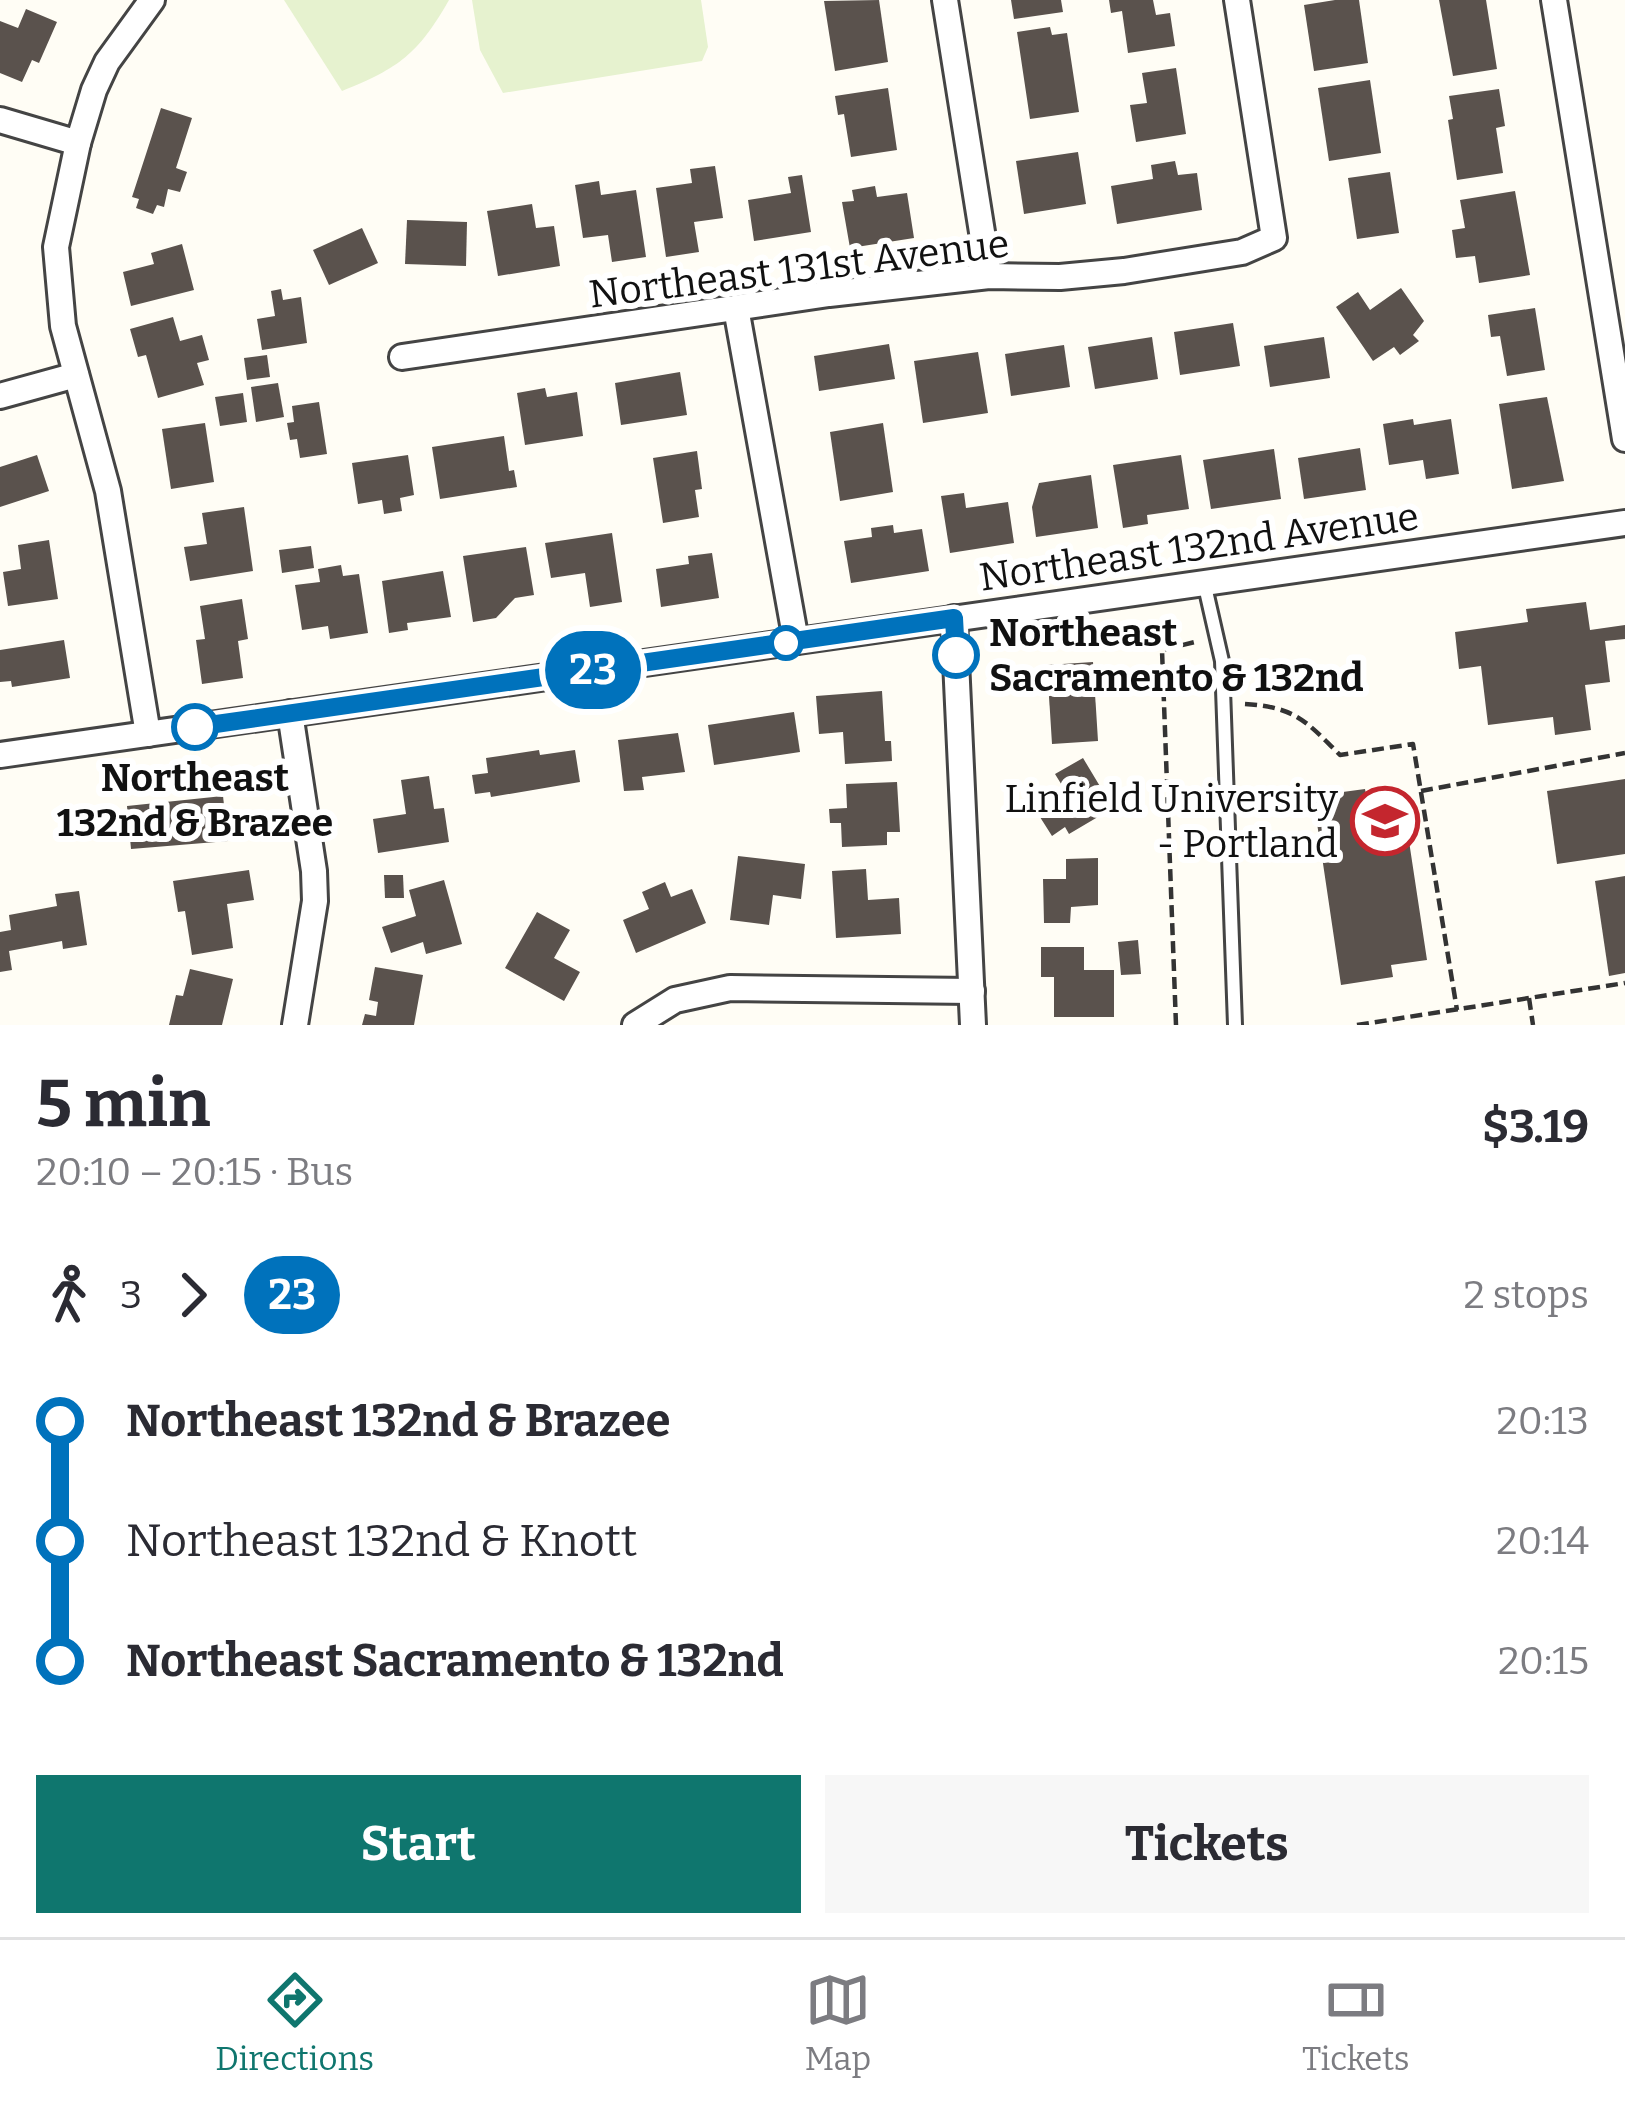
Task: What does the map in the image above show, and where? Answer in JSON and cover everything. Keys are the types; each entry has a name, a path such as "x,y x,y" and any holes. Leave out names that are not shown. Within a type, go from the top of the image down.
{"street":[{"path":"148,734 108,491 63,326 56,247 78,143 107,62 152,0"},
{"path":"945,0 989,276"},
{"name":"Northeast 131st Avenue","path":"402,357 989,276 1124,272 1242,252 1274,238 1237,0"},
{"path":"1554,0 1613,285 1625,439"},
{"path":"0,120 78,143"},
{"path":"736,308 796,641"},
{"path":"0,396 76,375"},
{"name":"Northeast 132nd Avenue","path":"0,755 1625,523"},
{"path":"954,618 973,1025"},
{"path":"290,713 315,901 295,1025"},
{"path":"635,1025 676,1000 730,988 972,991"}],"lane":[{"path":"1204,582 1222,661 1235,1025"}],"path":[{"path":"1176,1025 1162,650 1216,638"},
{"path":"1222,703 1283,708 1305,720 1340,755 1413,744 1457,1010"},
{"path":"1421,791 1625,753"},
{"path":"1357,1025 1625,982"},
{"path":"1529,998 1533,1025"}],"green space":[{"path":"284,0 449,0 405,57 342,91"},
{"path":"472,0 701,0 708,47 702,61 503,93 480,50"}],"building":[{"path":"879,0 888,62 835,71 824,1"},
{"path":"1011,0 1061,0 1063,12 1014,19"},
{"path":"1109,0 1153,0 1156,15 1170,13 1175,46 1128,53 1122,11 1111,13"},
{"path":"1359,0 1368,63 1314,71 1304,5"},
{"path":"1439,0 1486,0 1497,69 1453,76"},
{"path":"26,9 57,22 39,63 32,60 22,82 0,73 0,21 18,28"},
{"path":"1050,27 1052,35 1067,33 1079,112 1030,119 1017,32"},
{"path":"1176,68 1186,134 1136,142 1130,105 1147,103 1142,73"},
{"path":"1370,80 1381,153 1329,161 1318,88"},
{"path":"888,88 897,150 851,157 844,114 838,115 835,96"},
{"path":"1499,89 1505,126 1496,128 1503,173 1457,180 1449,96"},
{"path":"161,108 192,118 176,168 187,172 180,192 168,189 164,207 157,205 153,214 136,208 139,199 132,197"},
{"path":"1078,152 1086,204 1024,214 1016,161"},
{"path":"1175,161 1178,175 1197,173 1202,210 1117,224 1111,186 1153,179 1151,165"},
{"path":"715,166 723,218 694,222 699,252 666,257 656,188 692,183 690,169"},
{"path":"1390,172 1399,233 1357,239 1348,178"},
{"path":"802,175 811,232 754,241 748,200 791,193 788,177"},
{"path":"599,181 601,195 636,190 646,257 612,262 608,235 583,238 575,185"},
{"path":"875,186 877,197 907,193 914,238 850,248 842,202 854,201 852,190"},
{"path":"1515,191 1530,275 1479,283 1475,256 1456,258 1452,230 1465,228 1460,200"},
{"path":"532,204 536,228 554,226 560,266 498,276 487,211"},
{"path":"407,220 467,222 466,266 405,264"},
{"path":"362,228 378,263 329,285 313,250"},
{"path":"182,244 194,290 131,306 123,272 154,264 151,253"},
{"path":"1401,288 1424,321 1413,335 1419,341 1400,355 1394,347 1373,361 1336,307 1358,292 1370,310"},
{"path":"281,289 283,300 301,297 307,343 262,350 257,319 275,316 271,291"},
{"path":"1535,308 1545,370 1507,376 1500,336 1491,337 1488,315"},
{"path":"173,317 180,341 202,335 209,360 197,363 204,385 158,398 146,355 138,357 130,329"},
{"path":"1233,323 1240,366 1180,375 1174,332"},
{"path":"1152,337 1158,379 1095,389 1088,347"},
{"path":"1324,337 1330,378 1270,387 1264,346"},
{"path":"889,344 895,379 819,391 814,356"},
{"path":"1064,345 1070,387 1011,396 1005,354"},
{"path":"978,352 988,413 923,423 914,361"},
{"path":"267,355 270,377 247,380 244,358"},
{"path":"680,372 687,415 621,425 615,383"},
{"path":"278,383 284,417 256,422 251,387"},
{"path":"545,388 547,397 577,392 583,436 525,445 517,393"},
{"path":"243,393 247,422 220,426 215,397"},
{"path":"1547,397 1564,481 1512,489 1499,404"},
{"path":"319,402 327,454 300,458 297,439 290,440 287,423 294,422 292,406"},
{"path":"1413,419 1414,425 1451,419 1459,474 1426,479 1423,460 1389,465 1383,424"},
{"path":"205,423 214,482 171,489 162,429"},
{"path":"883,423 893,492 840,501 830,432"},
{"path":"504,436 509,471 514,470 517,487 440,499 432,447"},
{"path":"1360,448 1366,490 1304,499 1298,458"},
{"path":"1274,449 1281,499 1211,509 1203,460"},
{"path":"697,451 702,489 695,490 699,517 663,523 653,458"},
{"path":"37,455 49,491 0,507 0,467"},
{"path":"408,455 414,495 400,498 402,511 384,514 382,500 358,504 352,463"},
{"path":"1181,455 1189,509 1147,515 1148,524 1123,528 1113,465"},
{"path":"1091,475 1098,528 1036,537 1032,507 1039,483"},
{"path":"964,493 966,508 1008,502 1014,543 950,553 941,496"},
{"path":"244,507 253,571 190,581 184,547 207,544 202,513"},
{"path":"893,525 894,533 922,529 929,571 851,583 844,541 872,537 871,528"},
{"path":"612,533 622,602 590,607 585,573 551,578 545,543"},
{"path":"49,540 58,599 8,606 3,572 21,569 18,545"},
{"path":"311,546 314,568 282,573 279,550"},
{"path":"526,547 534,595 515,598 496,618 473,622 463,556"},
{"path":"712,553 719,598 661,607 656,569 689,564 688,556"},
{"path":"341,565 343,576 359,574 368,633 330,639 328,626 302,630 295,585 320,582 318,569"},
{"path":"443,571 451,617 407,623 408,630 389,633 382,581"},
{"path":"242,599 248,639 238,641 243,678 202,684 196,640 205,639 200,606"},
{"path":"1586,602 1590,630 1625,625 1625,639 1605,641 1610,682 1585,685 1591,730 1555,735 1553,717 1488,725 1481,666 1459,669 1455,632 1528,622 1526,609"},
{"path":"64,640 70,678 12,687 11,681 0,682 0,650"},
{"path":"1093,662 1098,741 1052,744 1047,665"},
{"path":"882,691 885,741 891,741 892,761 845,764 843,732 819,734 816,696"},
{"path":"794,712 800,752 714,765 708,725"},
{"path":"678,733 685,772 642,777 644,790 624,791 618,740"},
{"path":"539,750 540,755 575,750 580,782 491,797 490,792 475,794 472,775 488,773 486,758"},
{"path":"1083,758 1113,808 1069,834 1065,827 1052,836 1033,806 1063,787 1055,774"},
{"path":"429,776 434,809 444,808 449,842 378,853 373,819 406,814 401,780"},
{"path":"1625,779 1625,854 1557,864 1547,791"},
{"path":"897,782 900,832 887,832 887,845 842,847 841,823 830,823 829,809 847,808 846,784"},
{"path":"1365,789 1367,800 1402,795 1427,960 1391,965 1393,977 1341,985 1313,796"},
{"path":"223,796 228,841 131,849 127,806"},
{"path":"738,856 805,864 801,899 773,895 769,925 730,920"},
{"path":"1098,858 1098,905 1071,907 1070,923 1044,923 1043,879 1066,879 1066,859"},
{"path":"866,869 868,900 899,898 901,934 836,938 832,871"},
{"path":"249,870 254,900 227,904 233,948 192,955 185,911 178,912 173,881"},
{"path":"384,875 403,875 404,898 385,898"},
{"path":"1625,876 1625,973 1609,976 1595,881"},
{"path":"444,880 462,944 426,954 423,942 391,953 382,927 416,916 409,890"},
{"path":"665,882 671,897 692,889 706,923 636,953 623,920 649,909 642,892"},
{"path":"79,891 87,945 63,949 62,941 9,951 12,970 0,972 0,932 11,930 9,915 57,906 55,894"},
{"path":"537,912 570,930 554,958 580,972 564,1001 505,968"},
{"path":"1138,940 1141,974 1121,975 1118,942"},
{"path":"1041,947 1084,947 1084,970 1114,970 1114,1017 1054,1017 1054,977 1041,977"},
{"path":"375,967 423,975 414,1025 362,1025 365,1014 376,1016 378,1002 369,1000"},
{"path":"190,969 233,979 222,1025 169,1025 176,995 183,996"}],"bus line":[{"name":"23","path":"195,727 954,618 956,655"}],"place":[{"name":"Northeast Sacramento & 132nd","path":"956,655"},
{"name":"Northeast 132nd & Brazee","path":"195,727"},
{"name":"Linfield University - Portland","path":"1385,821"}]}
